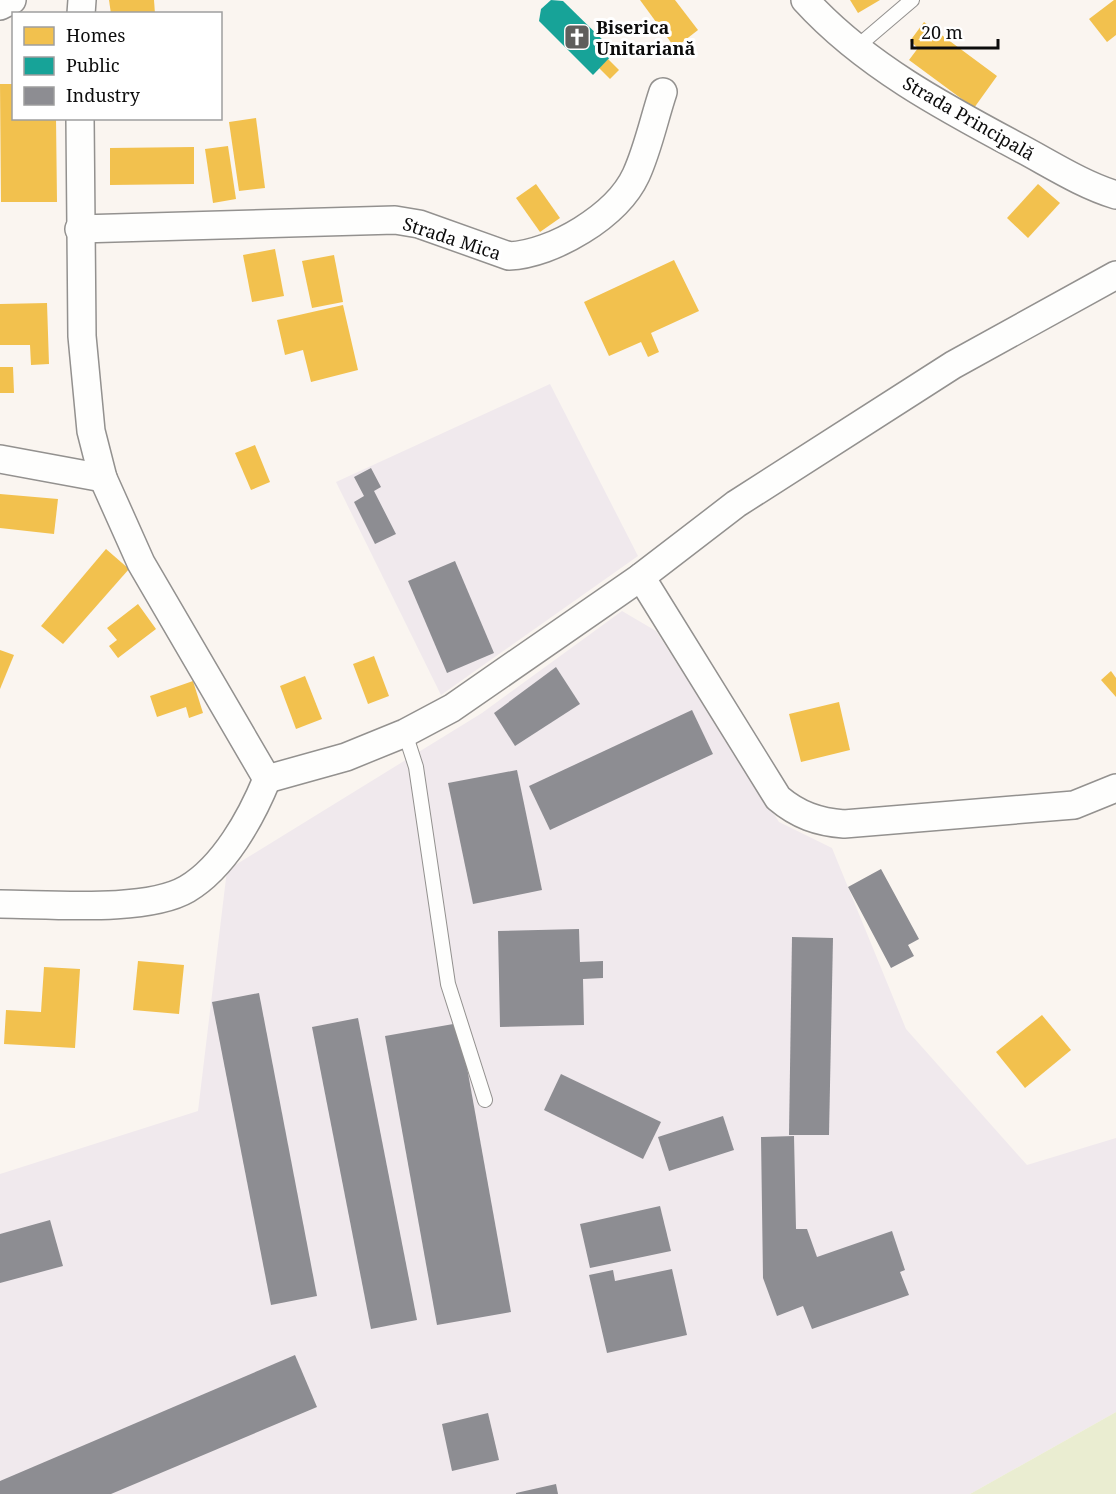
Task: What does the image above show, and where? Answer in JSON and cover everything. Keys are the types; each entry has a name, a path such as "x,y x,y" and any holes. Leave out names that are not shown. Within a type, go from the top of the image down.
{"street":[{"path":"0,6 12,0"},
{"name":"Strada Principală","path":"805,0 858,46 945,108 1058,168 1116,195"},
{"name":"Strada Mica","path":"79,229 395,220 419,224 509,256 533,253 571,238 614,204 629,188 636,175 663,92"},
{"path":"80,120 79,229 86,384 92,431 103,478 141,562 267,779"},
{"path":"267,779 346,757 405,733 452,708 641,577 736,504 953,364 1116,275"},
{"path":"0,459 103,478"},
{"path":"641,577 778,798 807,817 823,822 844,824 1074,805 1116,788"},
{"path":"0,904 153,901 186,890 218,862 258,801 267,779"}],"lane":[{"path":"858,46 912,0"},
{"path":"405,733 416,767 448,984 484,1100"}],"shaded area":[{"path":"550,384 638,556 441,695 336,482"},
{"path":"622,611 656,631 779,822 832,848 906,1029 1027,1165 1116,1138 1116,1412 970,1494 0,1494 0,1174 198,1111 227,870 482,713"}],"green space":[{"path":"1116,1412 1116,1494 970,1494"}],"building: Homes":[{"path":"109,0 154,0 155,12 111,12"},
{"path":"640,0 675,0 698,30 675,48"},
{"path":"850,0 880,0 858,13"},
{"path":"1116,0 1116,35 1107,42 1089,19"},
{"path":"924,22 997,76 974,108 909,60 918,48 910,41"},
{"path":"608,59 619,70 610,79 599,68"},
{"path":"0,84 12,84 12,120 56,120 57,202 1,202"},
{"path":"256,118 265,188 239,191 229,122"},
{"path":"228,146 236,199 213,203 205,149"},
{"path":"194,147 194,184 110,185 110,148"},
{"path":"536,184 560,218 540,232 516,198"},
{"path":"1038,184 1060,203 1028,238 1007,218"},
{"path":"275,249 284,296 252,302 243,255"},
{"path":"334,255 343,302 312,308 302,261"},
{"path":"674,260 699,311 651,333 659,352 648,357 641,342 609,356 584,302"},
{"path":"47,303 49,364 31,365 30,345 0,345 0,304"},
{"path":"343,305 358,370 311,382 303,350 285,355 277,320"},
{"path":"0,367 13,367 14,393 0,393"},
{"path":"255,445 270,482 251,490 235,453"},
{"path":"0,494 58,499 54,534 0,528"},
{"path":"106,549 129,569 63,644 41,626"},
{"path":"138,604 156,629 118,658 109,646 117,640 107,628"},
{"path":"0,650 14,655 0,689"},
{"path":"374,656 389,696 368,704 353,664"},
{"path":"1111,671 1116,678 1116,697 1101,680"},
{"path":"305,676 322,719 296,729 280,686"},
{"path":"193,681 203,713 189,718 186,707 157,717 150,696"},
{"path":"839,702 850,750 801,762 789,714"},
{"path":"138,961 184,965 179,1014 133,1010"},
{"path":"44,967 80,969 75,1048 4,1044 6,1010 41,1012"},
{"path":"1042,1015 1071,1050 1025,1088 996,1052"}],"building: Public":[{"name":"Biserica Unitariană","path":"551,0 563,1 615,52 593,75 539,21 541,9"}],"building: Industry":[{"path":"371,468 381,487 374,491 396,534 375,544 354,502 364,496 354,477"},
{"path":"455,561 494,653 447,673 408,581"},
{"path":"556,667 580,704 515,746 494,713"},
{"path":"692,710 713,754 550,830 529,786"},
{"path":"517,770 542,890 473,904 448,783"},
{"path":"881,869 919,939 908,945 914,956 891,968 848,887"},
{"path":"579,929 580,962 603,961 603,978 583,979 584,1025 500,1027 498,931"},
{"path":"792,937 833,938 829,1135 789,1135"},
{"path":"259,993 317,1296 271,1305 212,1002"},
{"path":"358,1018 417,1320 371,1329 312,1027"},
{"path":"459,1023 511,1312 437,1325 385,1036"},
{"path":"561,1074 661,1122 643,1159 544,1110"},
{"path":"723,1116 734,1150 669,1171 658,1137"},
{"path":"794,1136 796,1229 807,1229 817,1257 892,1231 905,1270 900,1272 909,1295 812,1329 803,1306 777,1316 763,1278 761,1137"},
{"path":"660,1206 671,1251 590,1268 580,1224"},
{"path":"50,1220 63,1266 0,1283 0,1234"},
{"path":"672,1269 687,1335 607,1353 589,1275 613,1270 615,1281"},
{"path":"295,1355 317,1407 111,1494 0,1494 0,1481"},
{"path":"488,1413 499,1460 452,1471 442,1424"},
{"path":"556,1484 558,1494 516,1494 516,1493"}],"place":[{"name":"Biserica Unitariană","path":"577,37"}]}
